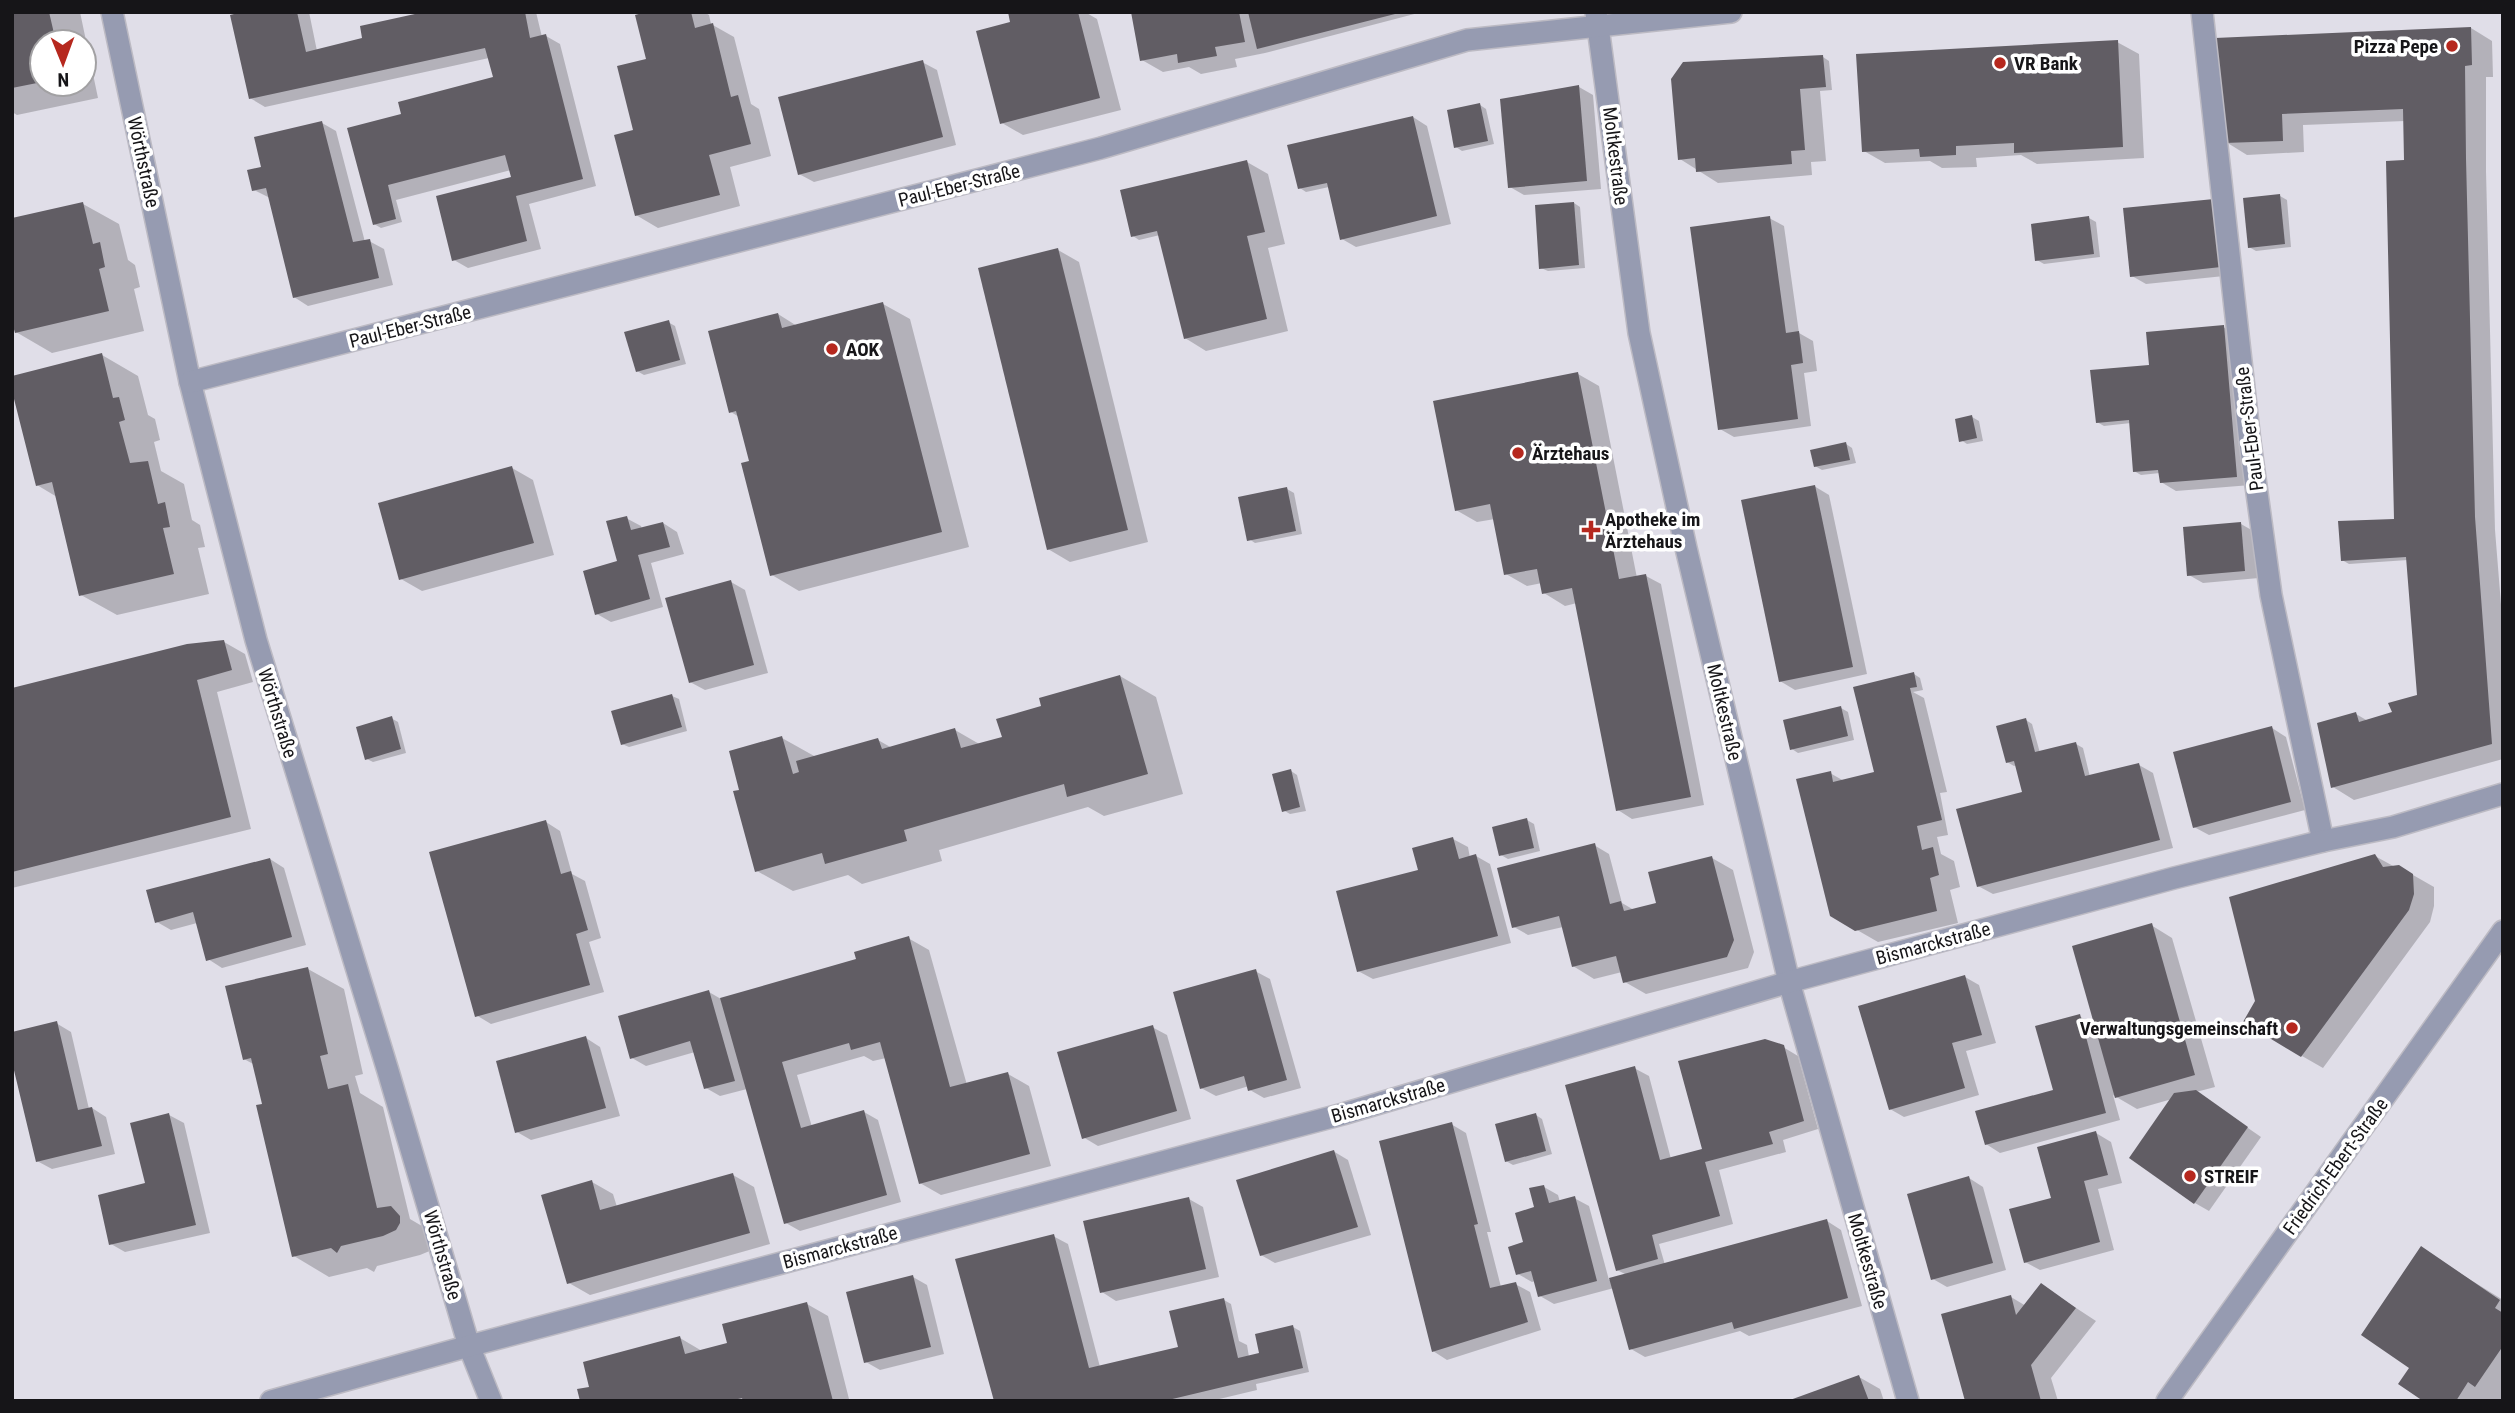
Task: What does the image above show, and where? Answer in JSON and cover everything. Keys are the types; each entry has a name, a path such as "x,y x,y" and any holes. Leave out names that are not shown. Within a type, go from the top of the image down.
{"street":[{"name":"Wörthstraße","path":"112,12 190,382 256,640 469,1346 491,1401"},
{"name":"Paul-Eber-Straße","path":"190,382 1101,148 1467,40 1597,19 1731,12"},
{"name":"Paul-Eber-Straße","path":"2202,12 2249,442 2271,595 2323,841"},
{"name":"Moltkestraße","path":"1597,19 1639,333 1686,548 1789,982 1908,1401"},
{"name":"Bismarckstraße","path":"271,1401 1343,1114 1789,982 2161,881 2392,827 2503,794"},
{"name":"Friedrich-Ebert-Straße","path":"2167,1401 2503,930"}],"building":[{"path":"12,12 49,12 53,28 28,28 28,85 12,88"},
{"path":"242,12 297,12 306,52 362,38 360,26 424,12 525,12 530,38 546,34 583,179 516,196 527,241 452,261 436,196 511,177 505,155 388,185 396,219 373,225 347,128 401,114 398,102 493,77 485,48 249,99 230,15"},
{"path":"646,12 691,12 695,28 713,23 731,97 738,95 751,144 709,155 720,195 635,216 614,135 633,130 617,66 646,59 635,15"},
{"path":"1008,12 1078,12 1100,98 1000,124 976,31 1010,22"},
{"path":"1131,12 1239,12 1245,42 1215,47 1217,56 1178,63 1177,54 1140,61"},
{"path":"1248,12 1399,12 1399,13 1257,49"},
{"path":"2471,27 2472,65 2465,66 2475,517 2492,744 2331,788 2317,723 2356,712 2359,722 2392,712 2388,703 2417,695 2406,557 2341,561 2338,521 2394,519 2386,161 2404,160 2403,109 2282,114 2283,141 2224,143 2215,38"},
{"path":"2118,40 2123,147 2014,153 2014,143 1956,146 1956,155 1920,157 1919,149 1862,152 1856,54"},
{"path":"1823,55 1826,87 1800,89 1805,150 1791,151 1792,164 1696,172 1695,158 1678,160 1671,79 1683,62"},
{"path":"923,60 943,137 798,175 778,97"},
{"path":"1579,85 1587,181 1508,188 1500,99"},
{"path":"1480,103 1488,141 1454,148 1447,110"},
{"path":"1413,116 1437,216 1340,240 1327,183 1298,189 1287,145"},
{"path":"322,121 353,242 370,239 379,278 293,298 266,188 252,191 247,170 261,167 254,137"},
{"path":"1247,160 1265,232 1247,236 1267,319 1184,339 1157,231 1131,237 1120,190"},
{"path":"2280,194 2285,244 2248,248 2243,198"},
{"path":"2214,199 2221,267 2130,277 2123,208"},
{"path":"83,202 93,244 100,242 105,267 99,269 109,311 15,333 12,322 12,218"},
{"path":"1574,202 1579,265 1539,269 1535,205"},
{"path":"1770,216 1786,333 1799,331 1803,363 1791,365 1798,419 1718,430 1690,227"},
{"path":"2089,216 2094,254 2035,261 2031,224"},
{"path":"1058,248 1128,530 1047,550 978,268"},
{"path":"883,302 942,532 770,576 741,463 749,461 736,411 729,413 708,331 778,313 782,328"},
{"path":"669,320 680,360 636,372 624,332"},
{"path":"2224,325 2237,477 2160,483 2158,470 2133,472 2129,420 2096,423 2090,370 2149,365 2146,332"},
{"path":"102,353 113,398 119,397 125,420 119,422 130,463 148,461 158,504 165,502 170,527 163,528 174,574 79,596 52,482 36,486 12,391 12,376"},
{"name":"Ärztehaus","path":"1578,372 1619,579 1646,574 1691,797 1616,811 1572,588 1542,594 1537,569 1504,575 1490,504 1455,511 1433,401"},
{"path":"1972,415 1977,438 1959,442 1955,419"},
{"path":"1846,442 1850,460 1814,467 1810,450"},
{"path":"512,466 534,543 399,580 378,503"},
{"path":"1815,485 1853,667 1779,682 1741,500"},
{"path":"1287,487 1296,531 1247,541 1238,497"},
{"path":"627,516 631,530 663,522 670,547 638,555 650,599 595,615 583,571 617,561 606,521"},
{"path":"2241,522 2245,571 2187,576 2183,527"},
{"path":"731,580 754,665 689,683 665,598"},
{"path":"224,640 232,670 197,680 231,817 12,872 12,688 187,644"},
{"path":"1914,672 1917,687 1910,688 1942,820 1917,826 1922,850 1933,847 1939,875 1930,878 1937,911 1855,931 1830,916 1796,779 1831,771 1833,782 1874,772 1853,687"},
{"path":"1120,675 1148,774 1067,797 1064,784 904,830 907,841 825,864 822,853 755,872 733,791 739,790 729,751 782,736 793,774 799,772 796,761 878,738 882,749 955,728 961,748 1002,737 996,719 1041,706 1039,698"},
{"path":"672,694 682,727 621,745 611,711"},
{"path":"1841,706 1848,736 1790,750 1783,720"},
{"path":"392,716 401,749 365,760 356,727"},
{"path":"2026,718 2035,752 2076,742 2085,776 2139,763 2160,840 1977,887 1956,809 2022,792 2014,761 2006,763 1996,726"},
{"path":"2272,726 2291,802 2193,828 2173,752"},
{"path":"1291,769 1300,807 1282,812 1272,774"},
{"path":"1527,818 1534,848 1499,856 1492,827"},
{"path":"546,820 561,874 571,871 588,930 576,934 590,985 475,1017 429,852"},
{"path":"1453,837 1459,859 1476,854 1498,936 1357,972 1336,891 1418,870 1412,848"},
{"path":"1595,843 1610,904 1621,901 1624,911 1656,903 1648,872 1712,856 1734,940 1727,957 1623,983 1616,956 1572,967 1559,916 1512,928 1497,868"},
{"path":"2375,854 2383,867 2399,865 2413,874 2414,894 2409,910 2301,1057 2243,1022 2255,1001 2229,897"},
{"path":"270,858 292,937 206,961 193,912 155,923 146,890"},
{"path":"2152,923 2195,1075 2115,1098 2072,946"},
{"path":"909,936 950,1087 1008,1072 1030,1154 919,1184 880,1042 851,1050 849,1043 782,1062 801,1128 864,1110 887,1195 784,1224 720,998 856,959 854,952"},
{"path":"308,967 328,1054 320,1056 328,1089 348,1084 377,1208 391,1206 400,1216 400,1223 396,1230 383,1236 341,1246 337,1253 331,1248 292,1257 256,1105 262,1104 251,1058 243,1060 225,986"},
{"path":"1256,969 1287,1080 1248,1091 1244,1076 1200,1089 1173,992"},
{"path":"1965,975 1982,1035 1952,1043 1965,1088 1889,1110 1858,1006"},
{"path":"709,990 735,1081 704,1089 690,1041 630,1059 618,1016"},
{"path":"2080,1014 2106,1113 1985,1145 1975,1111 2053,1090 2035,1026"},
{"path":"57,1021 78,1110 92,1107 102,1146 36,1162 12,1062 12,1032"},
{"path":"1153,1025 1177,1111 1082,1139 1057,1052"},
{"path":"586,1036 606,1108 515,1133 496,1061"},
{"path":"1765,1039 1784,1045 1804,1121 1769,1132 1773,1144 1705,1162 1720,1216 1652,1235 1658,1259 1616,1271 1565,1085 1635,1066 1660,1160 1702,1149 1678,1061"},
{"path":"2196,1090 2248,1127 2194,1204 2129,1158 2174,1093"},
{"path":"169,1113 196,1225 109,1245 98,1195 145,1183 130,1123"},
{"path":"1536,1113 1546,1151 1505,1162 1495,1124"},
{"path":"1452,1122 1478,1224 1474,1225 1490,1288 1516,1282 1528,1322 1432,1352 1379,1141"},
{"path":"2096,1131 2108,1175 2084,1181 2100,1242 2024,1263 2009,1209 2051,1198 2037,1147"},
{"path":"1334,1150 1358,1227 1260,1256 1236,1180"},
{"path":"733,1173 750,1233 567,1284 541,1195 592,1180 600,1210"},
{"path":"1969,1176 1993,1263 1931,1280 1907,1194"},
{"path":"1544,1185 1549,1203 1575,1196 1597,1281 1538,1297 1531,1271 1516,1275 1508,1247 1523,1242 1515,1213 1534,1207 1529,1188"},
{"path":"1189,1197 1206,1269 1100,1293 1083,1221"},
{"path":"1827,1219 1848,1298 1734,1329 1732,1322 1629,1350 1609,1278"},
{"path":"1054,1234 1089,1368 1178,1347 1169,1311 1224,1298 1238,1358 1259,1353 1255,1334 1293,1325 1303,1368 1164,1401 994,1401 955,1259"},
{"path":"2421,1246 2500,1300 2495,1308 2503,1313 2503,1346 2475,1387 2468,1382 2456,1401 2423,1401 2398,1384 2409,1368 2361,1335"},
{"path":"913,1275 931,1347 864,1363 846,1292"},
{"path":"2041,1283 2076,1308 2031,1365 2041,1401 1965,1401 1941,1314 2011,1295 2016,1315"},
{"path":"807,1302 833,1401 743,1401 742,1398 730,1401 580,1401 577,1389 589,1387 583,1362 680,1336 685,1354 727,1343 722,1324"},
{"path":"1859,1375 1869,1401 1790,1401 1790,1400"}],"place":[{"name":"Pizza Pepe","path":"2452,46"},
{"name":"VR Bank","path":"2000,63"},
{"name":"AOK","path":"832,349"},
{"name":"Ärztehaus","path":"1518,453"},
{"name":"Apotheke im Ärztehaus","path":"1591,530"},
{"name":"Verwaltungsgemeinschaft","path":"2292,1028"},
{"name":"STREIF","path":"2190,1176"}]}
